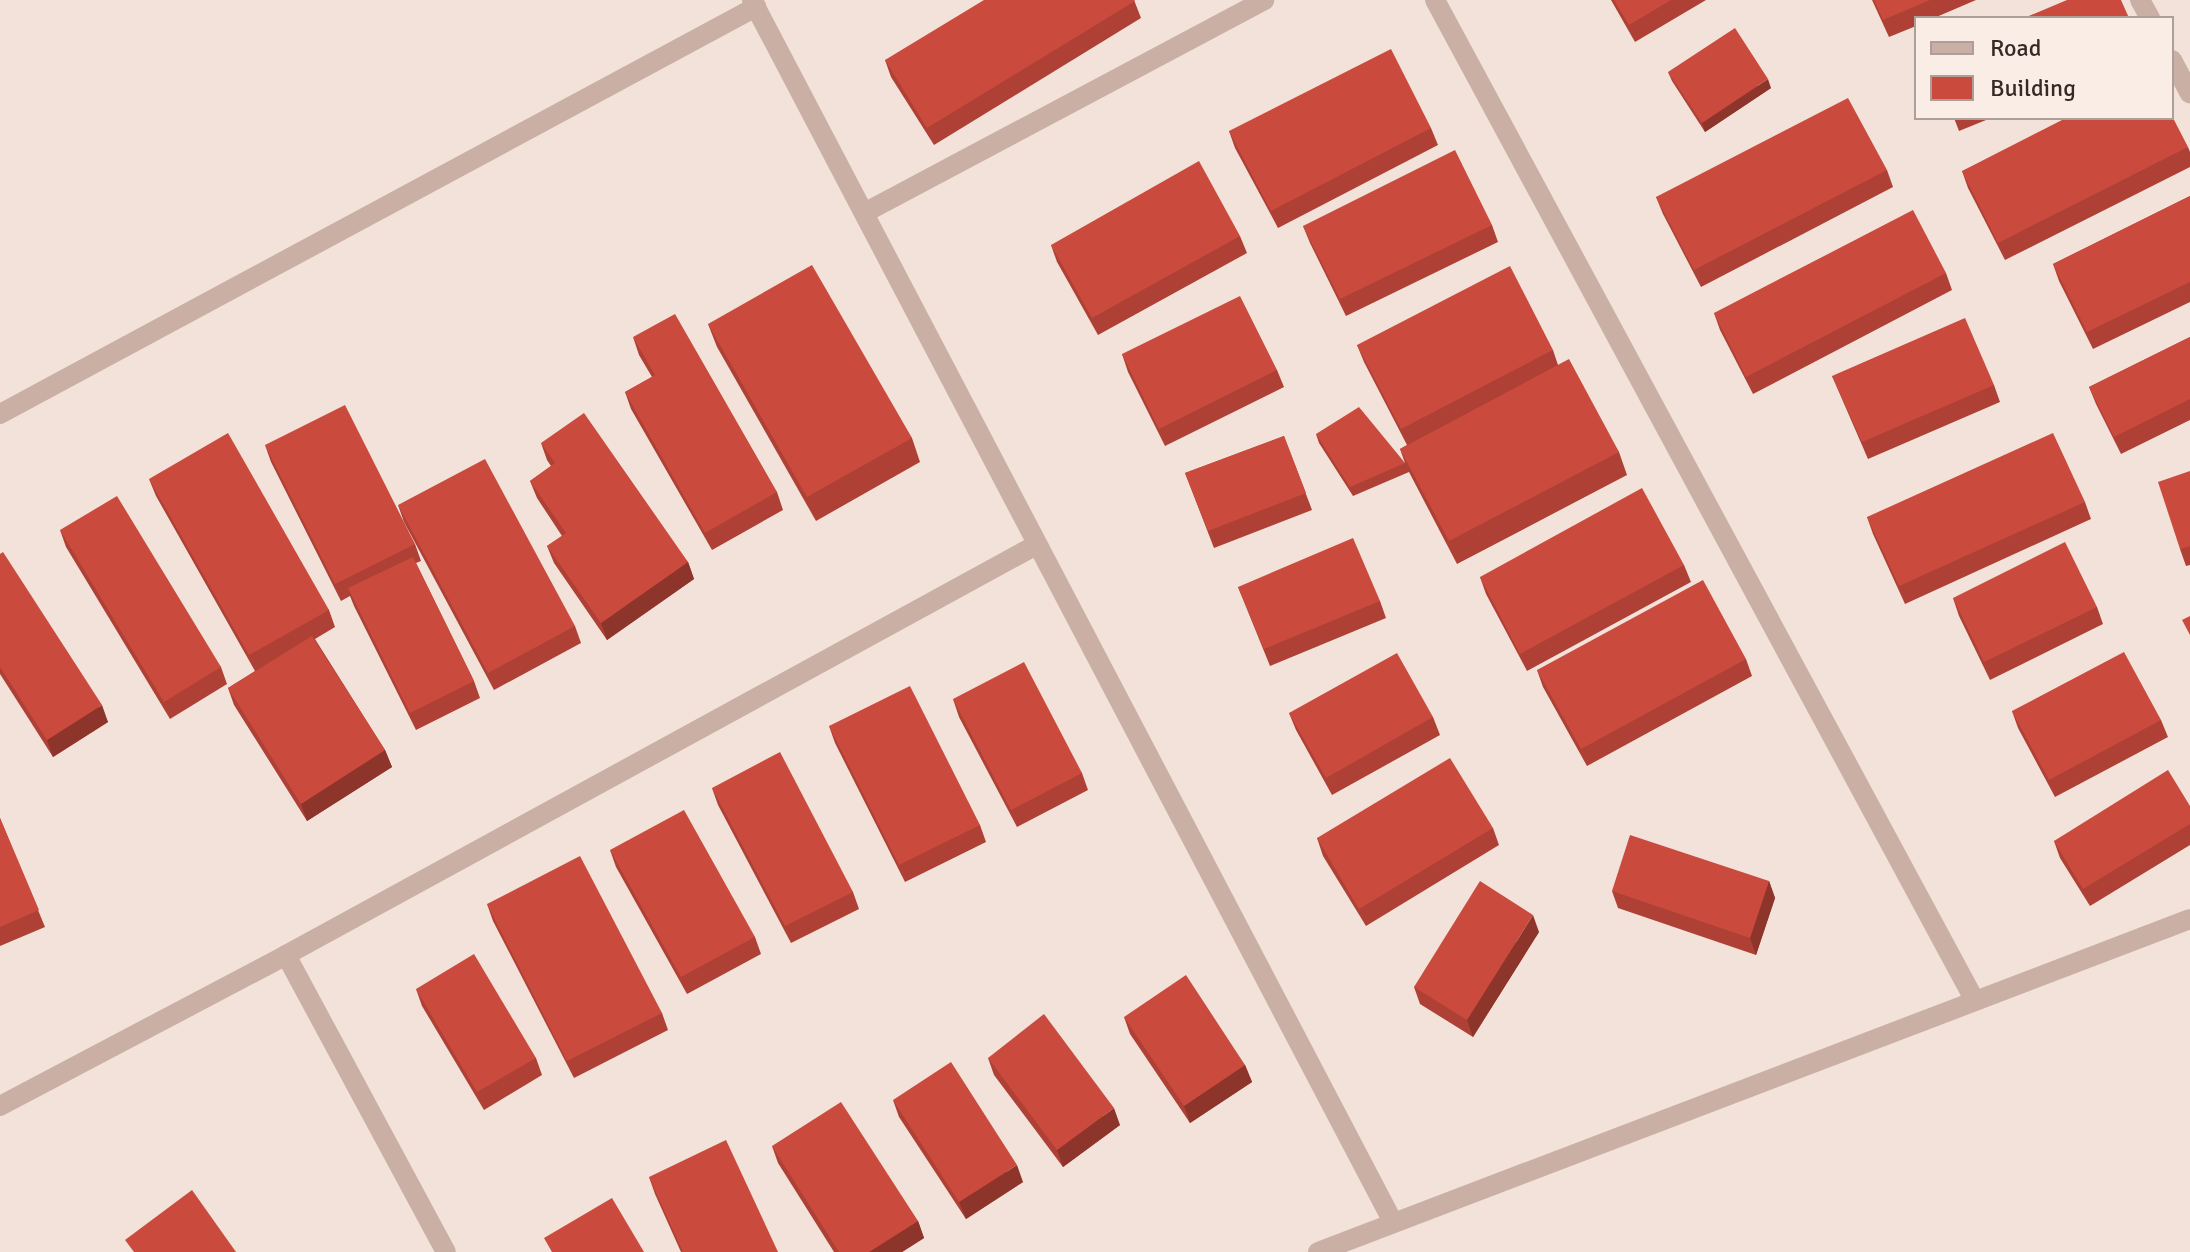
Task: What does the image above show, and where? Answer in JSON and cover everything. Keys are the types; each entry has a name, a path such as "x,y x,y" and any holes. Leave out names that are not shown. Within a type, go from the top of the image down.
{"street":[{"path":"866,212 1264,0"},
{"path":"1435,0 1975,1001"},
{"path":"0,414 750,2 866,212 1036,545 1393,1222"},
{"path":"2174,64 2190,94"},
{"path":"0,1106 286,955 1036,545"},
{"path":"1318,1252 2190,919"},
{"path":"286,955 446,1252"}],"building":[{"path":"984,0 1135,1 927,128 885,60"},
{"path":"1614,0 1671,0 1629,25"},
{"path":"1874,0 1930,0 1883,20"},
{"path":"2067,0 2121,0 2128,16 2029,16"},
{"path":"1735,28 1768,79 1702,123 1668,72"},
{"path":"1391,49 1431,128 1271,211 1229,131"},
{"path":"1848,98 1887,170 1694,270 1656,197"},
{"path":"2062,120 2174,120 2188,147 1998,243 1962,171"},
{"path":"1455,150 1492,225 1340,299 1303,226"},
{"path":"1199,161 1240,236 1092,318 1051,245"},
{"path":"2190,196 2190,282 2087,332 2053,264"},
{"path":"1913,210 1946,273 1746,377 1714,313"},
{"path":"812,265 912,438 807,497 708,324"},
{"path":"1510,266 1553,350 1401,429 1357,345"},
{"path":"1240,296 1277,370 1159,429 1122,354"},
{"path":"675,314 777,492 705,533 625,392 655,375 633,337"},
{"path":"1965,318 1994,385 1862,442 1832,376"},
{"path":"2190,337 2190,399 2114,437 2089,387"},
{"path":"1569,359 1619,452 1449,541 1400,449"},
{"path":"345,405 415,544 335,584 265,445"},
{"path":"1359,407 1405,463 1350,487 1316,434"},
{"path":"584,413 688,562 601,623 547,546 566,533 530,481 555,463 541,443"},
{"path":"228,433 329,610 249,655 149,479"},
{"path":"2053,433 2085,502 1899,586 1867,517"},
{"path":"1284,436 1306,493 1208,531 1185,473"},
{"path":"485,459 575,626 488,673 398,505"},
{"path":"2190,471 2190,546 2180,549 2158,482"},
{"path":"1642,488 1684,565 1520,654 1480,577"},
{"path":"117,496 221,667 164,702 60,530"},
{"path":"1353,538 1380,601 1264,649 1238,587"},
{"path":"2065,542 2097,607 1984,662 1953,598"},
{"path":"3,552 102,705 47,740 0,667 0,554"},
{"path":"413,557 474,681 410,713 348,588"},
{"path":"1703,580 1746,659 1581,749 1537,670"},
{"path":"2190,616 2190,635 2182,620"},
{"path":"312,636 385,750 301,804 228,688"},
{"path":"2124,652 2161,720 2049,780 2012,711"},
{"path":"1397,653 1433,717 1326,778 1289,713"},
{"path":"1024,662 1082,773 1011,810 953,699"},
{"path":"910,686 980,825 899,865 829,726"},
{"path":"780,752 853,892 785,926 712,788"},
{"path":"1450,758 1493,828 1359,909 1317,838"},
{"path":"2168,770 2190,806 2190,824 2083,889 2054,841"},
{"path":"684,810 755,937 681,977 610,850"},
{"path":"0,818 39,910 0,927"},
{"path":"1630,835 1769,881 1750,938 1612,891"},
{"path":"580,856 662,1013 567,1061 487,904"},
{"path":"1480,881 1533,915 1467,1020 1414,987"},
{"path":"474,954 536,1058 477,1092 416,989"},
{"path":"1186,975 1245,1065 1184,1106 1124,1017"},
{"path":"1044,1014 1114,1108 1057,1150 988,1058"},
{"path":"951,1062 1017,1165 959,1202 893,1100"},
{"path":"841,1102 918,1221 869,1252 839,1252 772,1146"},
{"path":"726,1140 778,1252 683,1252 649,1177"},
{"path":"192,1190 236,1252 134,1252 125,1240"},
{"path":"612,1198 644,1252 552,1252 544,1238"}]}
